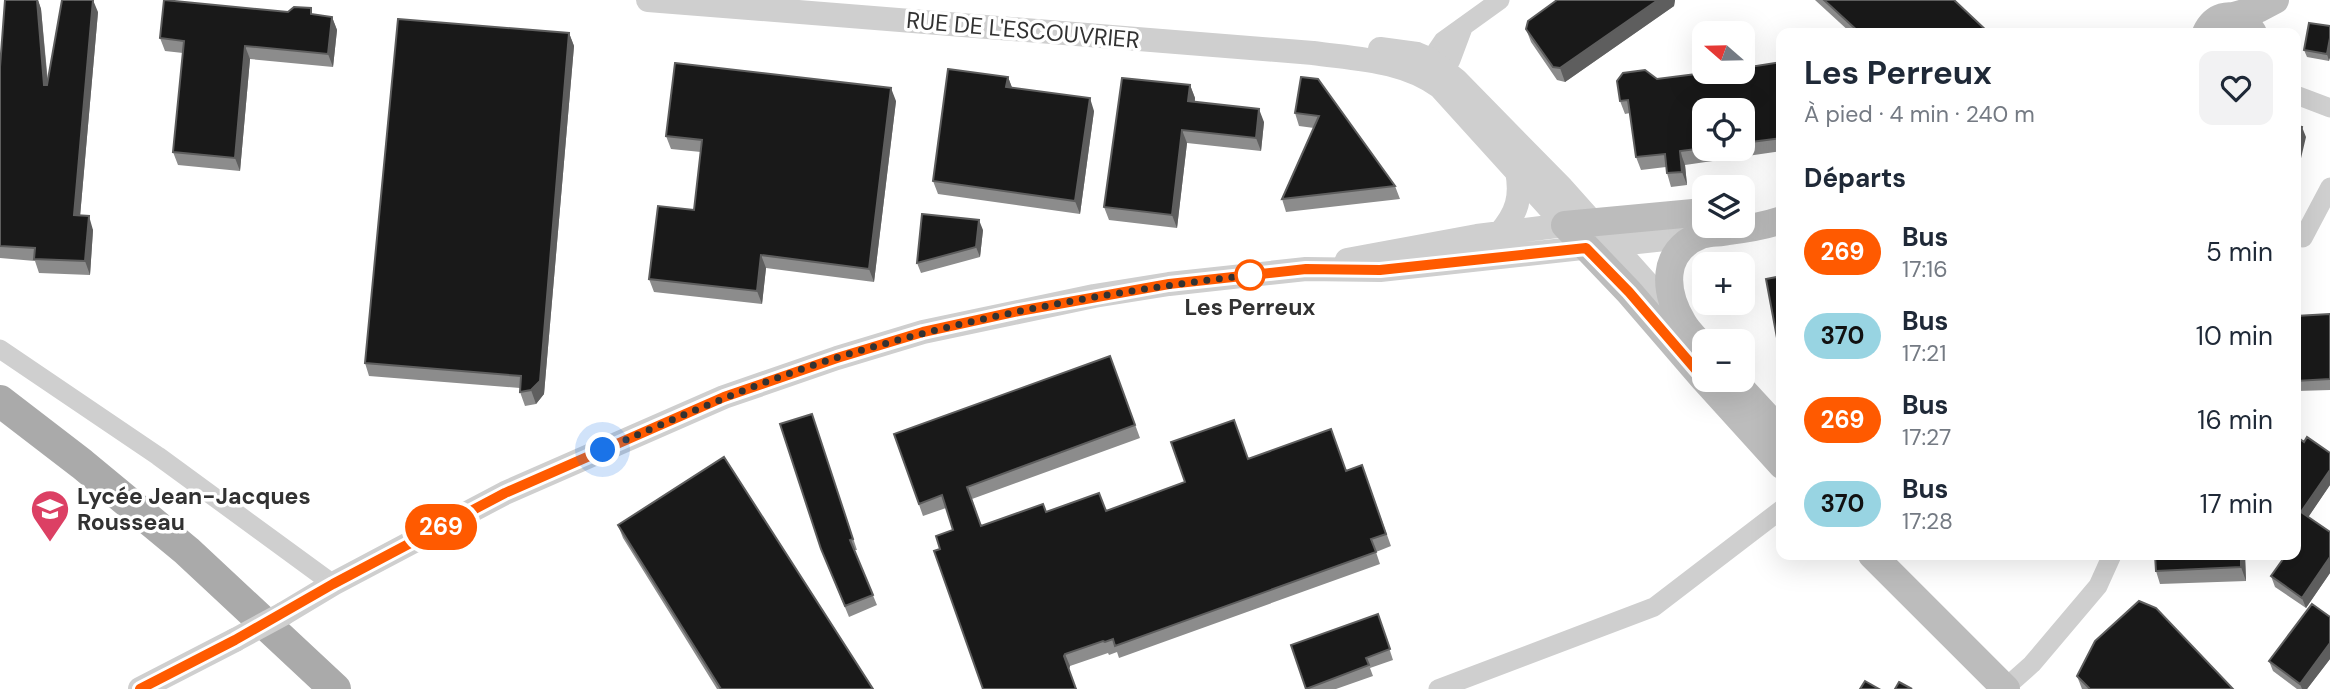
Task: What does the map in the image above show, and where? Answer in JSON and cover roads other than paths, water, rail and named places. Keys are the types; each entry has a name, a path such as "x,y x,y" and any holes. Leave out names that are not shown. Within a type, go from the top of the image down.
{"main road":[{"path":"2248,28 2258,9 2275,0"},
{"path":"2248,28 2263,20 2282,0"},
{"path":"2210,28 2222,17 2248,28"},
{"path":"1755,210 1776,209"},
{"path":"1755,227 1776,222"},
{"path":"1692,224 1596,236 1629,292 1692,364"},
{"path":"1692,236 1675,257 1670,271 1669,292 1683,324 1692,334"},
{"path":"1717,392 1776,458"},
{"path":"1744,392 1776,427"},
{"path":"0,401 82,464 187,551 335,689"},
{"path":"0,424 92,493 178,566 310,689"},
{"path":"1877,560 2014,686"},
{"path":"1903,560 2014,686"}],"street":[{"name":"RUE DE L'ESCOUVRIER","path":"648,0 1313,53 1432,72 1517,171 1540,182 1596,236"},
{"path":"1500,0 1463,28 1432,72 1683,324"},
{"path":"2301,97 2330,108"},
{"path":"1500,233 1518,206 1520,192 1517,171"},
{"path":"2303,237 2330,187"},
{"path":"1306,269 1380,270 1596,236 1692,224"},
{"path":"140,689 505,493 724,397 837,358 923,332 1094,296 1169,284 1306,269 1500,233 1596,236"},
{"path":"0,349 158,456 333,584"},
{"path":"1438,689 1654,607 1776,514"},
{"path":"2014,686 2098,586 2110,560"}],"place":[{"name":"Les Perreux","path":"1250,275"},
{"name":"Lycée Jean-Jacques Rousseau","path":"50,543"}]}
